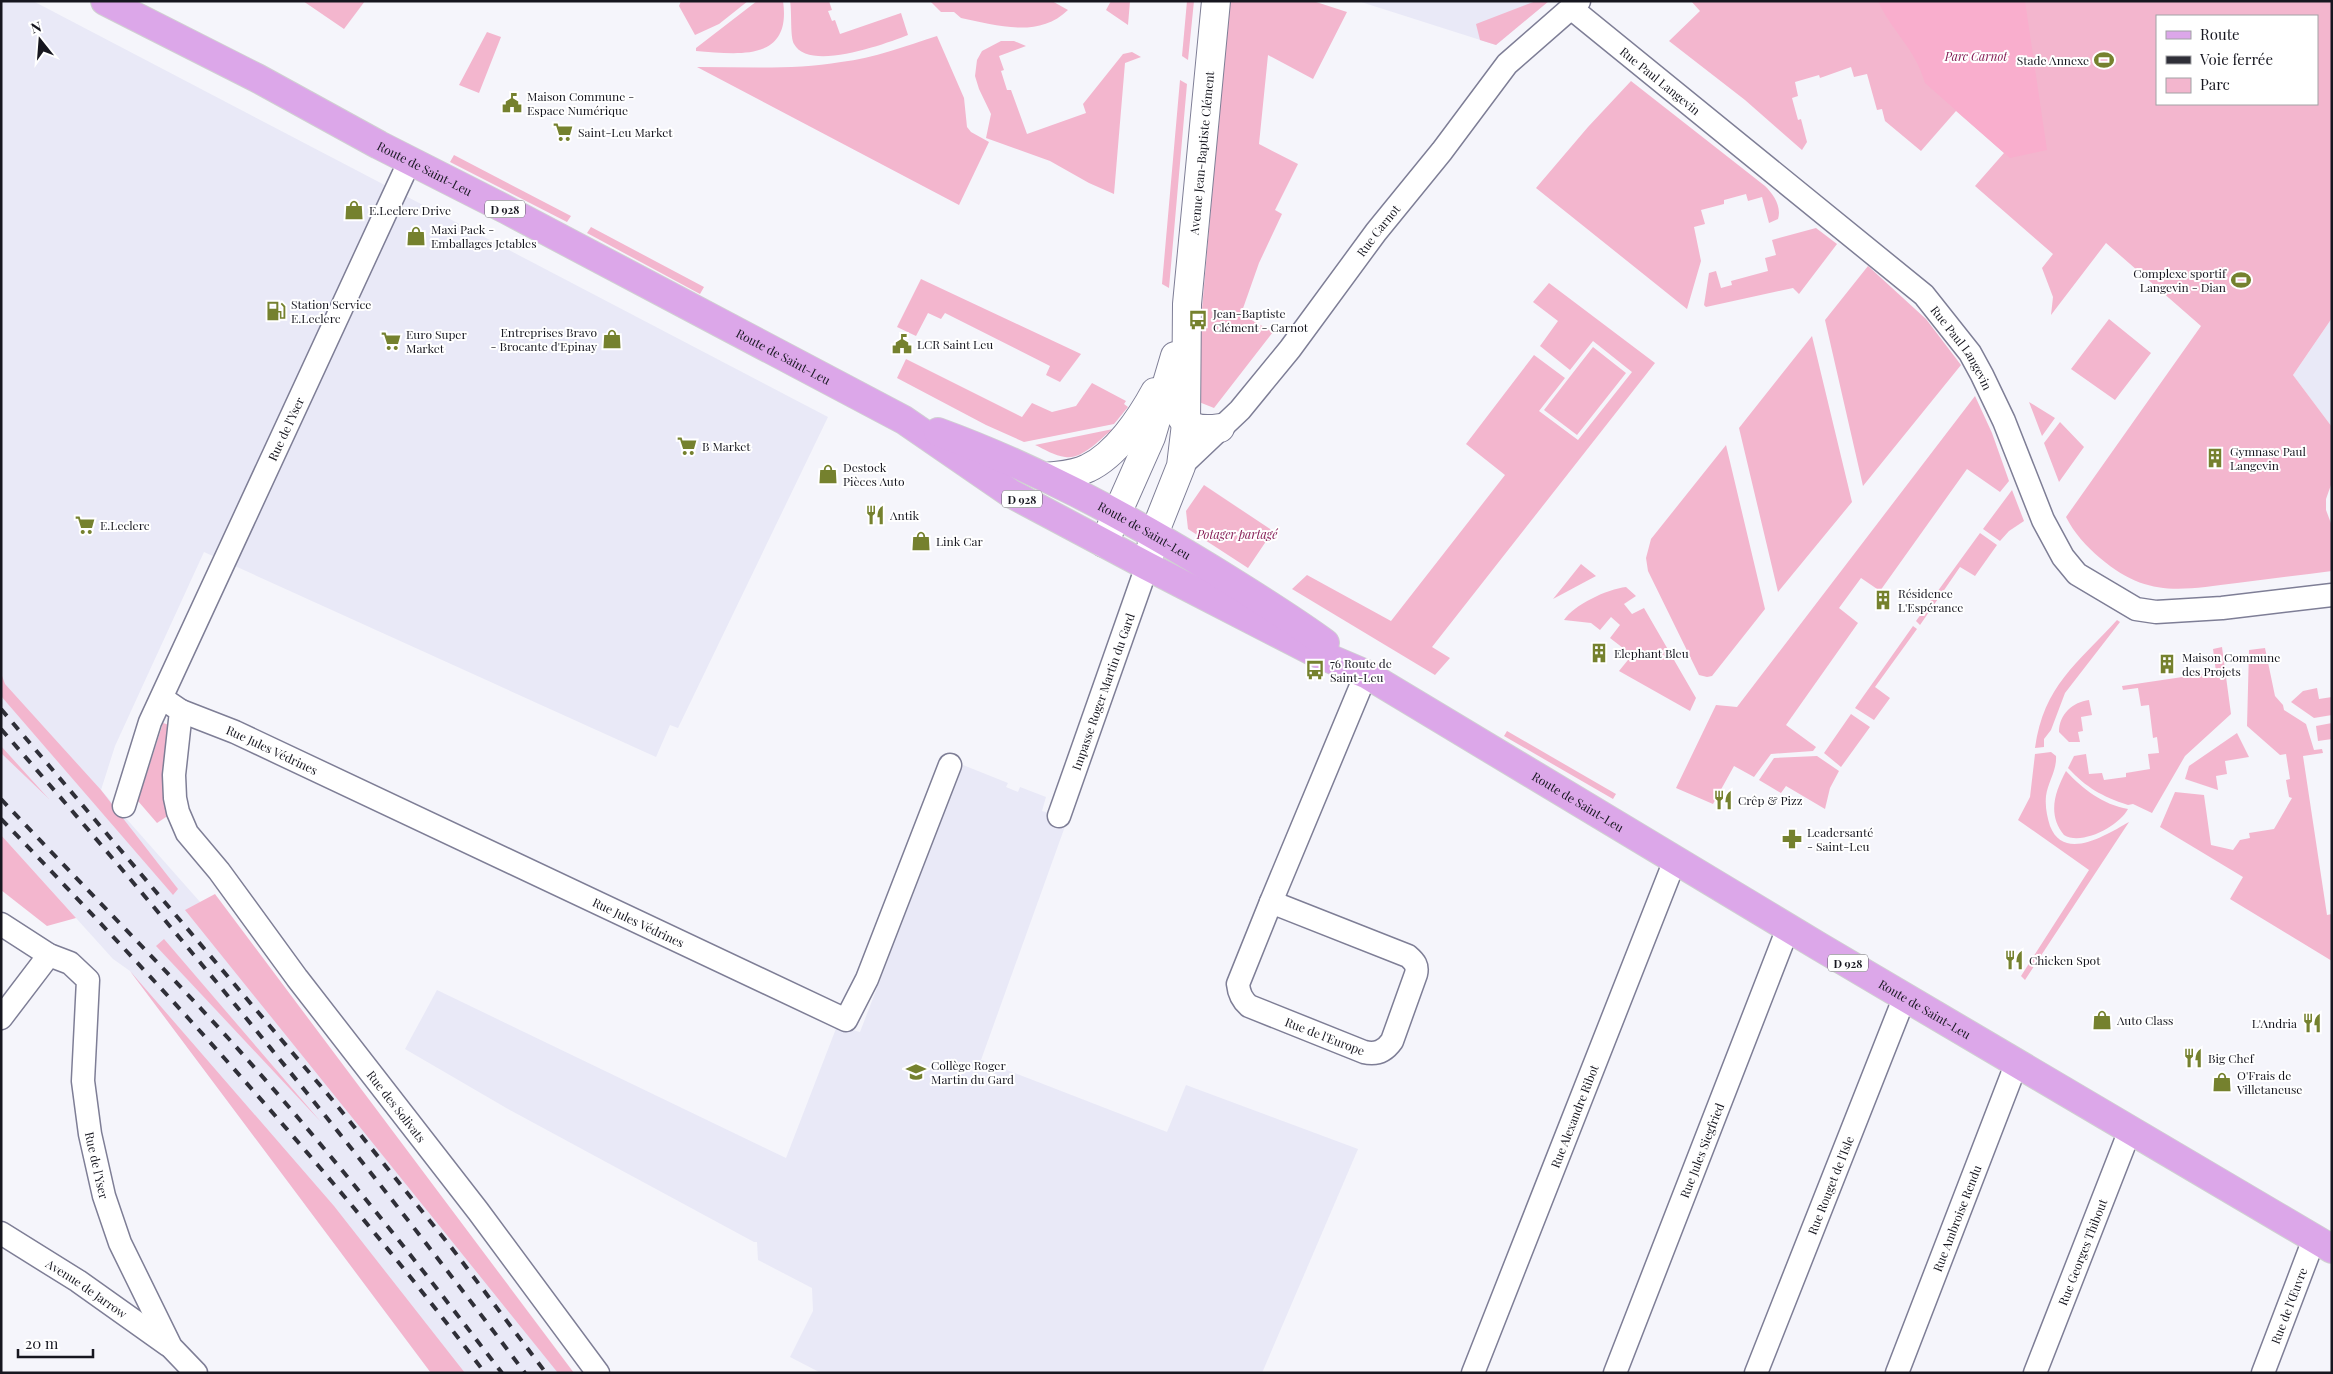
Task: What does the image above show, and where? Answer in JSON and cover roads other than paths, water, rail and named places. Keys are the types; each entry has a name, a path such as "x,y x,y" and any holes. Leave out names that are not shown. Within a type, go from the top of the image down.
{"main road":[{"name":"Route de Saint-Leu","path":"106,1 257,78 904,420 1010,493 1312,651 1366,674"},
{"name":"Route de Saint-Leu","path":"904,420 1046,476 1118,513 1288,616 1366,674 1788,928 2323,1244"}],"street":[{"name":"Avenue Jean-Baptiste Clément","path":"1147,566 1154,534 1181,466 1186,424 1187,304 1216,1"},
{"name":"Rue Carnot","path":"1181,466 1240,410 1290,349 1376,232 1442,151 1494,79 1518,52 1575,5"},
{"name":"Rue Paul Langevin","path":"1575,5 1924,295 1966,348 1982,375 2004,421 2043,520 2063,557 2077,574 2136,609 2156,612 2222,608 2332,594"},
{"name":"Rue de l'Yser","path":"124,806 144,738 410,160"},
{"name":"Avenue Jean-Baptiste Clément","path":"1104,543 1151,437 1175,356 1187,304"},
{"name":"Avenue Jean-Baptiste Clément","path":"1046,476 1079,472 1093,466 1106,455 1124,438 1144,412 1175,356"},
{"path":"1175,356 1174,397 1177,411 1186,424 1198,429 1220,428"},
{"name":"Impasse Roger Martin du Gard","path":"1059,816 1147,566"},
{"name":"Rue de l'Europe","path":"1271,902 1408,956 1415,963 1417,966 1416,974 1392,1041 1385,1050 1374,1054 1364,1052 1249,1006 1239,992 1238,984 1271,902 1366,674"},
{"path":"162,698 181,711"},
{"name":"Rue Jules Védrines","path":"181,711 235,732 846,1020 867,979 950,765"},
{"name":"Rue des Solivats","path":"181,711 174,775 175,798 181,822 194,842 219,871 297,978 478,1211 598,1373"},
{"name":"Rue Alexandre Ribot","path":"1473,1373 1675,860"},
{"name":"Rue de l'Yser","path":"1,924 49,955 70,963 88,980 83,1081 90,1134 104,1196 120,1243 171,1347 196,1373"},
{"name":"Rue Jules Siegfried","path":"1615,1373 1788,928"},
{"path":"1,1018 49,955"},
{"name":"Rue Rouget de l'Isle","path":"1756,1373 1905,996"},
{"name":"Rue Ambroise Rendu","path":"1897,1373 2017,1062"},
{"name":"Rue Georges Thibout","path":"2035,1373 2130,1130"},
{"name":"Avenue de Jarrow","path":"1,1233 78,1281 171,1347"},
{"name":"Rue de l'Œuvre","path":"2263,1373 2323,1244"}],"railway":[{"path":"1,709 330,1097 451,1247 546,1373"},
{"path":"1,729 136,886 269,1046 399,1208 525,1373"},
{"path":"1,799 172,978 264,1078 368,1202 502,1373"},
{"path":"1,819 128,953 252,1089 371,1229 485,1373"}],"place":[{"name":"Stade Annexe","path":"2104,60"},
{"name":"Maison Commune - Espace Numérique","path":"512,103"},
{"name":"Saint-Leu Market","path":"563,132"},
{"name":"E.Leclerc Drive","path":"354,210"},
{"name":"Maxi Pack - Emballages Jetables","path":"416,236"},
{"name":"Complexe sportif Langevin - Dian","path":"2241,280"},
{"name":"Station Service E.Leclerc","path":"276,311"},
{"name":"Jean-Baptiste Clément - Carnot","path":"1198,320"},
{"name":"Entreprises Bravo - Brocante d'Epinay","path":"612,339"},
{"name":"Euro Super Market","path":"391,341"},
{"name":"LCR Saint Leu","path":"902,344"},
{"name":"B Market","path":"687,446"},
{"name":"Gymnase Paul Langevin","path":"2215,458"},
{"name":"Destock Pièces Auto","path":"828,474"},
{"name":"Antik","path":"875,515"},
{"name":"E.Leclerc","path":"85,525"},
{"name":"Link Car","path":"921,541"},
{"name":"Résidence L'Espérance","path":"1883,600"},
{"name":"Elephant Bleu","path":"1599,653"},
{"name":"Maison Commune des Projets","path":"2167,664"},
{"name":"76 Route de Saint-Leu","path":"1315,670"},
{"name":"Crêp & Pizz","path":"1723,800"},
{"name":"Leadersanté - Saint-Leu","path":"1792,839"},
{"name":"Chicken Spot","path":"2014,960"},
{"name":"Auto Class","path":"2102,1020"},
{"name":"L'Andria","path":"2312,1023"},
{"name":"Big Chef","path":"2193,1058"},
{"name":"Collège Roger Martin du Gard","path":"916,1072"},
{"name":"O'Frais de Villetaneuse","path":"2222,1082"}],"park label":[{"name":"Parc Carnot","path":"1976,56"},
{"name":"Potager partagé","path":"1237,534"}]}
